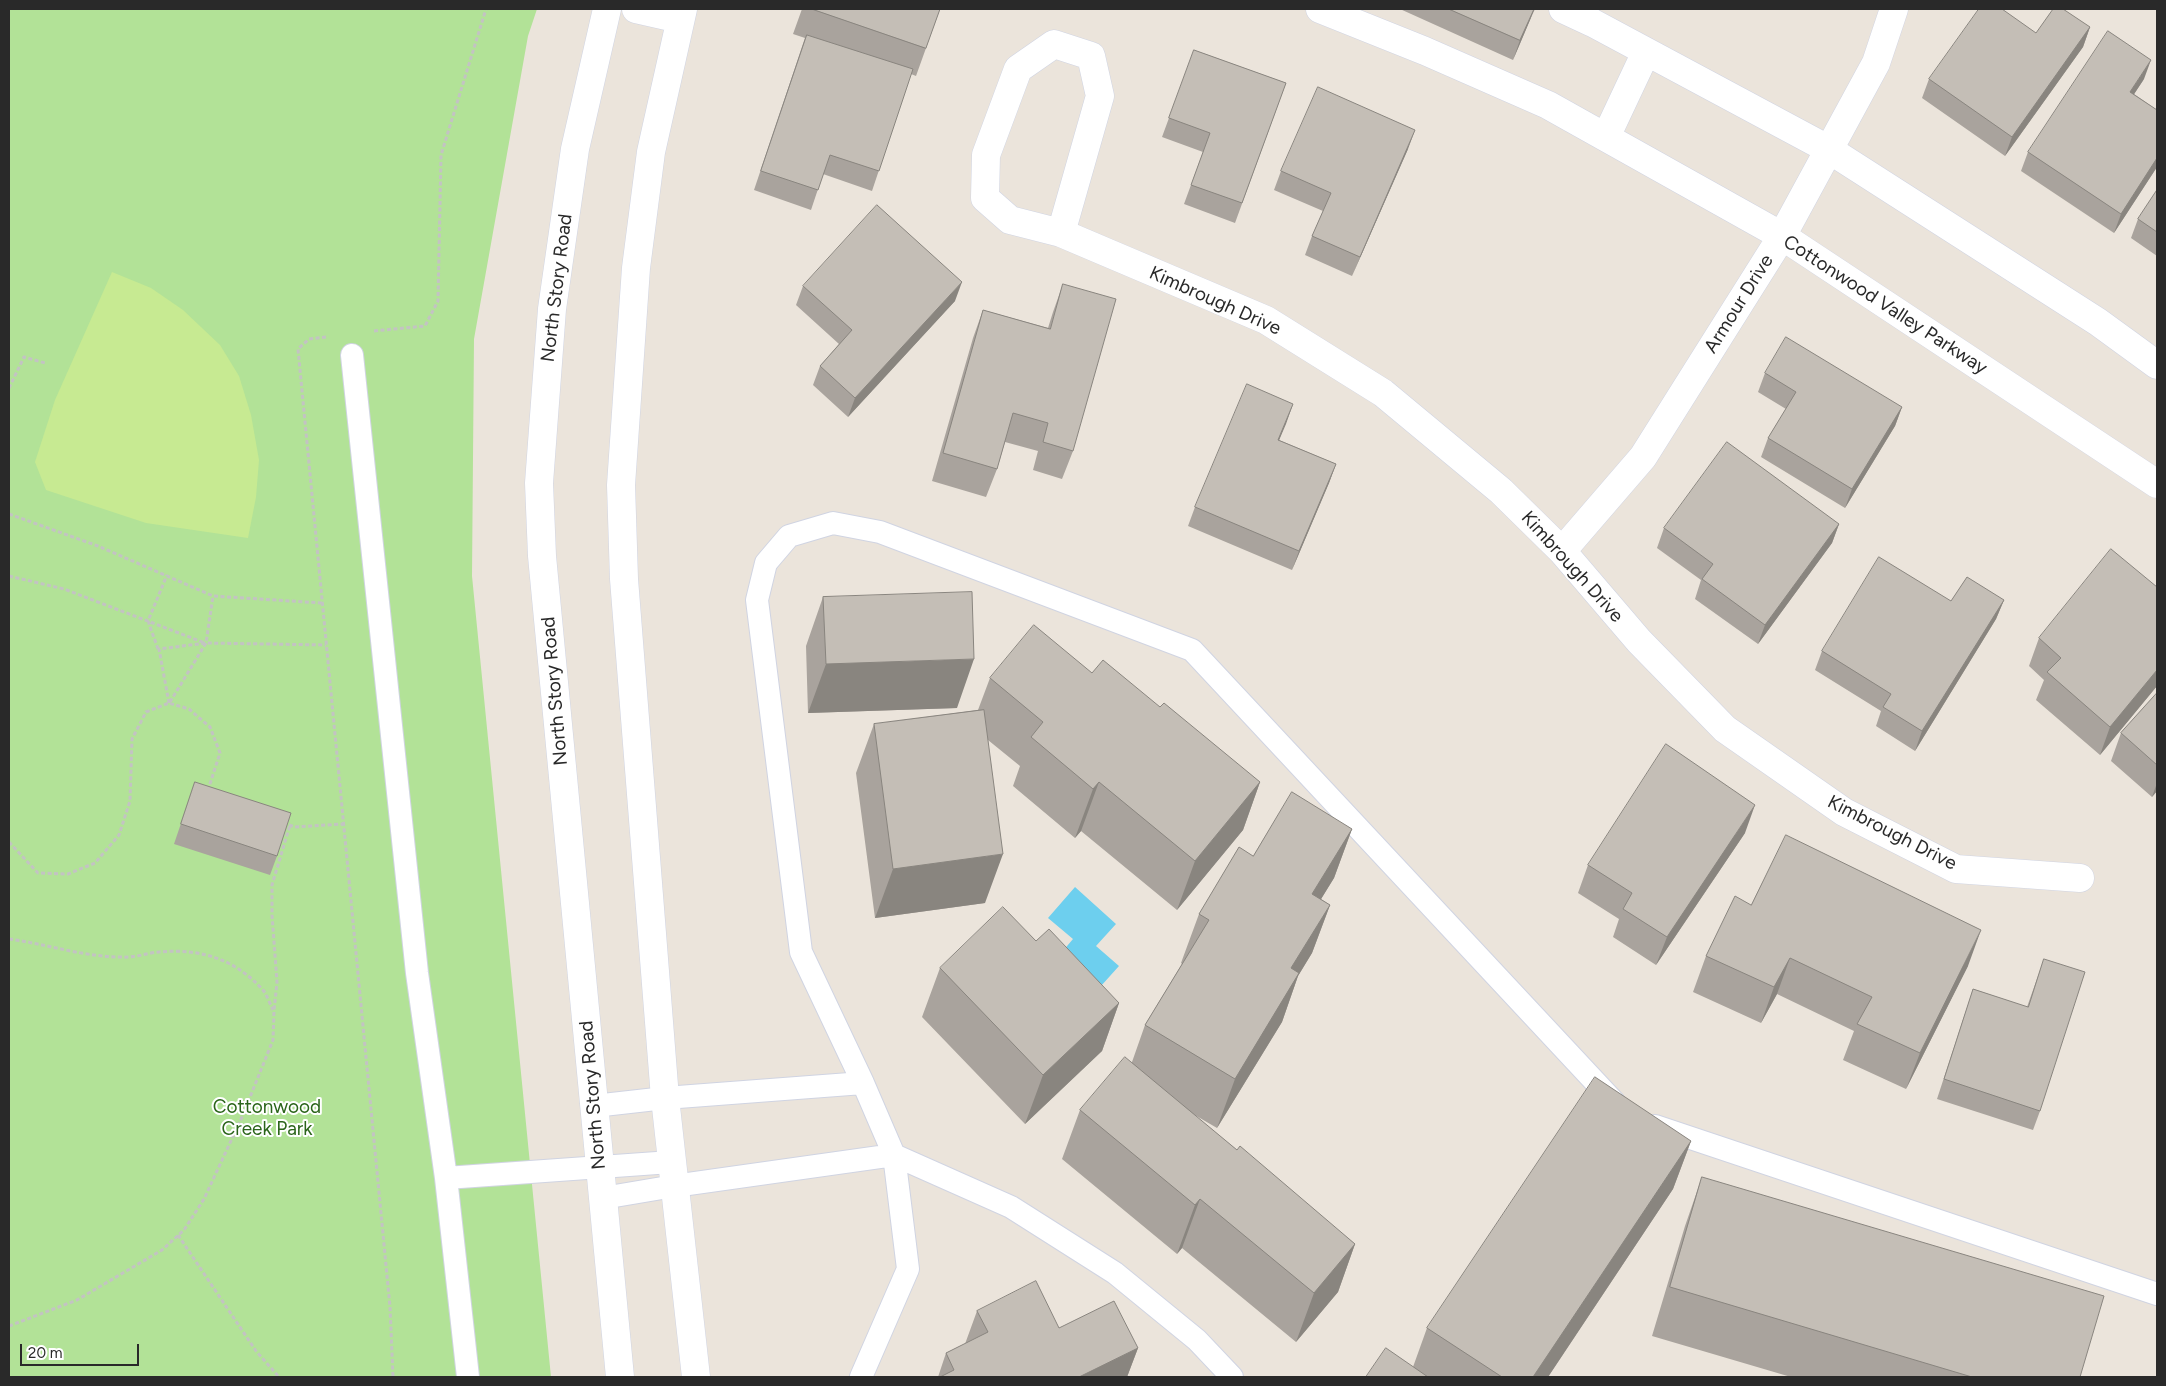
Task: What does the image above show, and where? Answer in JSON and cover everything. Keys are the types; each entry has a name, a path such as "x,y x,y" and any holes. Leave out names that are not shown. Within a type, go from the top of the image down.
{"street":[{"name":"North Story Road","path":"607,9 575,149 554,290 539,482 542,556 620,1377"},
{"path":"636,9 681,14 651,152 636,268 620,485 624,580 665,1098 696,1377"},
{"name":"Cottonwood Valley Parkway","path":"1320,9 1426,52 1548,105 1782,236 2157,484"},
{"path":"1563,9 1828,149 2098,322 2157,365"},
{"name":"Armour Drive","path":"1562,551 1643,457 1782,236 1876,63 1894,9"},
{"name":"Kimbrough Drive","path":"1062,233 1100,96 1090,56 1054,44 1018,69 986,155 985,198 1010,220 1062,233 1266,320 1382,392 1501,491 1562,551 1639,641 1725,729 1844,812 1956,869 2080,878"},
{"path":"1606,137 1646,52"}],"lane":[{"path":"352,355 416,963 446,1178 468,1377"},
{"path":"860,1377 908,1268 894,1155 863,1083 801,952 757,600 766,563 789,536 833,523 880,532 1192,650 1632,1119 2157,1294"},
{"path":"594,1106 665,1098 863,1083"},
{"path":"446,1178 600,1167 673,1174 894,1155 1011,1207 1115,1273 1197,1340 1232,1377"},
{"path":"603,1198 673,1174"}],"path":[{"path":"367,332 425,326 438,301 441,155 486,9"},
{"path":"328,337 309,339 298,349 389,1297 393,1377"},
{"path":"9,388 24,357 44,363"},
{"path":"9,514 98,546 213,596 322,602"},
{"path":"167,575 148,621 158,649 169,703"},
{"path":"9,576 64,589 206,643"},
{"path":"9,842 38,873 68,874 95,863 119,835 130,801 132,739 146,712 169,703 206,643 213,596"},
{"path":"158,649 206,643 326,645"},
{"path":"169,703 189,709 210,727 220,753 206,798"},
{"path":"280,822 295,827 343,824"},
{"path":"9,1326 77,1300 162,1250 178,1235 204,1199 242,1117 273,1040 277,982 272,915 272,885 290,825"},
{"path":"9,939 36,943 65,951 123,958 160,952 205,953 232,964 264,991 274,1010"},
{"path":"178,1235 256,1351 279,1377"}],"green space":[{"name":"Cottonwood Creek Park","path":"9,9 537,9 528,36 474,339 472,576 551,1377 9,1377"},
{"path":"112,272 151,288 183,310 220,345 239,376 251,415 259,460 256,497 248,538 146,523 46,490 35,462 55,400"}],"water":[{"path":"1075,887 1116,924 1096,946 1119,966 1101,986 1062,952 1073,939 1048,918"}],"building":[{"path":"812,9 940,9 926,48"},
{"path":"1449,9 1534,9 1520,40"},
{"path":"1979,9 2002,9 2036,33 2053,9 2063,9 2090,27 2012,137 1929,79"},
{"path":"2108,31 2151,60 2130,92 2157,110 2157,158 2121,214 2028,152"},
{"path":"807,35 913,69 879,171 830,155 818,190 761,171"},
{"path":"1194,50 1286,83 1242,203 1191,185 1210,133 1169,118"},
{"path":"1318,87 1415,130 1360,257 1312,236 1331,193 1281,171"},
{"path":"2157,190 2157,232 2138,219"},
{"path":"877,205 962,282 855,398 820,366 852,330 803,286"},
{"path":"1063,284 1116,299 1073,451 1043,442 1048,423 1013,413 997,469 943,453 983,310 1050,329"},
{"path":"1786,337 1902,407 1852,489 1768,438 1796,392 1765,373"},
{"path":"1247,384 1293,404 1278,440 1336,464 1299,551 1195,507"},
{"path":"1727,442 1839,524 1765,625 1702,579 1713,564 1664,528"},
{"path":"2111,549 2157,587 2157,670 2110,727 2047,672 2061,658 2039,638"},
{"path":"1879,557 1951,601 1967,577 2004,600 1922,731 1883,707 1891,694 1822,651"},
{"path":"972,592 974,659 826,664 823,597"},
{"path":"1034,625 1092,673 1103,660 1160,707 1164,703 1260,782 1195,861 1099,782 1093,789 1031,737 1043,722 990,678"},
{"path":"2157,693 2157,765 2121,733"},
{"path":"984,710 1003,854 893,869 874,724"},
{"path":"1666,744 1755,805 1667,937 1623,909 1632,893 1588,865"},
{"path":"195,782 291,813 277,856 181,824"},
{"path":"1292,792 1352,829 1312,894 1330,905 1291,968 1299,973 1235,1079 1145,1025 1209,920 1199,914 1239,847 1253,856"},
{"path":"1786,835 1981,930 1920,1053 1857,1024 1872,997 1790,958 1774,987 1706,956 1735,896 1751,905"},
{"path":"1003,907 1036,941 1049,929 1119,1003 1043,1075 940,968"},
{"path":"2044,959 2085,972 2040,1111 1944,1079 1973,989 2028,1007"},
{"path":"1125,1057 1237,1150 1240,1146 1355,1244 1314,1293 1200,1199 1195,1205 1080,1110"},
{"path":"1595,1077 1691,1141 1533,1377 1502,1377 1427,1328"},
{"path":"1702,1177 2104,1296 2080,1377 1972,1377 1670,1287"},
{"path":"1036,1281 1059,1328 1114,1301 1138,1348 1079,1377 940,1377 954,1370 946,1353 988,1332 977,1311"},
{"path":"1386,1348 1428,1377 1366,1377"}]}
